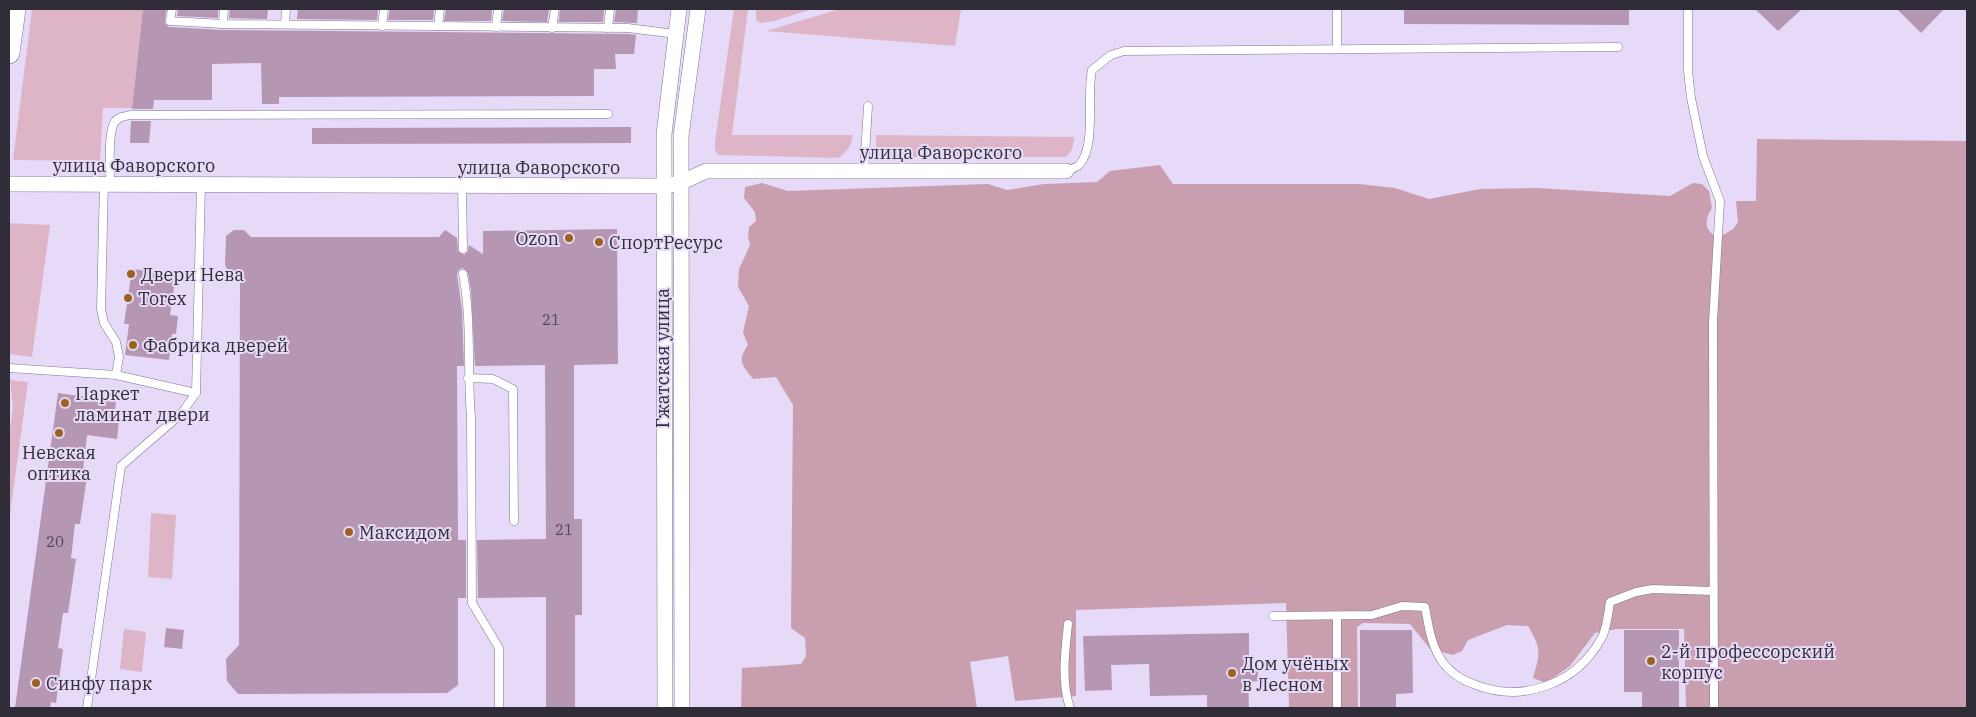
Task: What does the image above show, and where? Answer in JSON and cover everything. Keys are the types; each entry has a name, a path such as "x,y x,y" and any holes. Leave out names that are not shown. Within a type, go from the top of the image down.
{"main road":[{"path":"9,53 15,9"}],"street":[{"name":"Гжатская улица","path":"665,708 664,134 679,9"},
{"name":"Гжатская улица","path":"682,708 681,136 698,9"},
{"name":"улица Фаворского","path":"9,184 663,186 680,183 706,171 1066,171"}],"lane":[{"path":"172,9 170,21 223,24 608,28 637,29 676,34"},
{"path":"223,24 224,9"},
{"path":"284,24 286,9"},
{"path":"382,26 384,9"},
{"path":"438,26 440,9"},
{"path":"496,27 498,9"},
{"path":"552,28 555,9"},
{"path":"608,28 610,9"},
{"path":"1337,9 1337,49"},
{"path":"1688,9 1688,71 1691,98 1703,156 1720,201 1712,322 1714,708"},
{"path":"1066,171 1079,166 1089,150 1089,82 1092,70 1111,55 1124,50 1618,47"},
{"path":"864,171 868,106"},
{"path":"116,376 119,357 116,342 104,323 101,309 111,131 114,122 123,116 131,114 221,116 608,114"},
{"path":"87,708 121,466 182,414 196,393 201,184"},
{"path":"462,185 463,248"},
{"path":"463,274 466,291 468,378 472,417 472,603 499,648 499,708"},
{"path":"9,368 116,376 196,393"},
{"path":"468,378 493,379 514,389 514,521"},
{"path":"1273,616 1372,614 1402,606 1425,607 1432,644 1445,665 1464,680 1473,684 1490,690 1517,693 1550,686 1582,665 1602,638 1610,602 1636,592 1653,589 1713,591"},
{"path":"1337,616 1337,708"},
{"path":"1068,624 1065,654 1065,687 1070,708"}],"shaded area":[{"path":"32,9 143,9 132,108 103,108 100,161 13,160"},
{"path":"734,9 748,9 732,135 853,135 848,148 838,158 718,155 715,150 715,142"},
{"path":"756,9 812,9 774,21 760,23 756,20"},
{"path":"840,9 961,9 955,46 766,31"},
{"path":"876,135 1074,137 1070,153 1065,157 887,157 876,149"},
{"path":"1757,139 1967,141 1967,708 1686,708 1684,629 1617,629 1595,633 1570,666 1546,683 1533,678 1538,657 1538,646 1528,626 1507,625 1468,640 1462,651 1453,655 1430,649 1410,624 1363,623 1357,627 1358,708 1289,708 1286,603 1076,610 1076,696 1015,701 1008,656 970,662 977,708 741,708 742,668 801,664 806,656 805,638 791,628 793,405 776,377 753,379 742,363 743,355 748,345 743,332 749,306 738,287 739,269 750,245 748,237 749,227 756,221 755,212 744,198 745,187 762,183 788,191 988,184 1007,190 1044,184 1097,182 1110,171 1160,165 1173,184 1359,184 1395,188 1429,199 1480,189 1537,188 1670,196 1693,183 1702,184 1709,191 1712,208 1707,225 1710,232 1718,238 1733,229 1738,222 1736,201 1756,201"},
{"path":"9,223 50,225 32,357 9,354"},
{"path":"10,380 28,382 9,522 9,438 13,407"},
{"path":"151,513 176,515 172,579 148,577"},
{"path":"124,629 146,632 142,672 120,669"}],"building":[{"path":"143,9 166,9 165,23 169,27 223,30 636,35 634,54 615,54 616,69 594,69 594,96 279,97 279,104 262,104 261,63 212,64 212,100 154,100 153,109 132,109"},
{"path":"178,9 218,9 218,18 177,16"},
{"path":"230,9 268,9 267,19 229,18"},
{"path":"298,9 378,9 377,20 297,19"},
{"path":"390,9 434,9 433,20 388,20"},
{"path":"446,9 492,9 491,21 444,21"},
{"path":"504,9 549,9 547,22 502,21"},
{"path":"560,9 604,9 603,22 559,22"},
{"path":"616,9 638,9 637,23 614,22"},
{"path":"1404,9 1629,9 1629,25 1404,24"},
{"path":"1755,9 1802,9 1778,31"},
{"path":"1897,9 1944,9 1921,33"},
{"path":"131,121 151,121 149,143 130,143"},
{"path":"631,127 631,143 312,144 312,128"},
{"name":"Максидом","path":"617,229 618,364 574,365 574,519 582,519 582,615 575,615 575,708 546,708 546,597 478,598 477,540 546,539 545,365 475,366 471,291 468,273 463,268 457,274 462,310 464,366 457,366 458,540 466,540 466,598 458,598 458,685 447,693 238,694 227,681 226,659 239,645 240,274 229,272 225,265 226,236 234,230 244,230 251,237 439,237 445,230 457,238 458,251 464,255 468,251 469,245 483,254 483,231"},
{"path":"132,269 176,274 170,315 178,316 176,334 172,334 169,360 125,355 129,324 124,324"},
{"path":"58,393 116,401 114,420 119,421 117,439 87,435 83,470 88,470 80,524 75,524 71,558 76,559 68,613 63,613 58,648 63,649 56,703 51,702 50,708 15,708"},
{"path":"166,628 184,630 182,649 164,647"},
{"path":"1360,630 1412,630 1413,693 1396,694 1396,708 1360,708"},
{"name":"2-й профессорский корпус","path":"1624,630 1679,630 1679,708 1642,708 1642,692 1624,692"},
{"name":"Дом учёных в Лесном","path":"1249,633 1249,666 1258,665 1258,681 1248,682 1249,708 1207,708 1207,695 1150,696 1149,664 1111,665 1112,690 1085,691 1083,636"}],"place":[{"name":"Ozon","path":"569,238"},
{"name":"СпортРесурс","path":"599,242"},
{"name":"Двери Нева","path":"131,274"},
{"name":"Torex","path":"128,298"},
{"name":"Фабрика дверей","path":"133,345"},
{"name":"Паркет ламинат двери","path":"65,403"},
{"name":"Невская оптика","path":"59,433"},
{"name":"Максидом","path":"349,532"},
{"name":"2-й профессорский корпус","path":"1651,661"},
{"name":"Дом учёных в Лесном","path":"1232,673"},
{"name":"Синфу парк","path":"36,683"}]}
